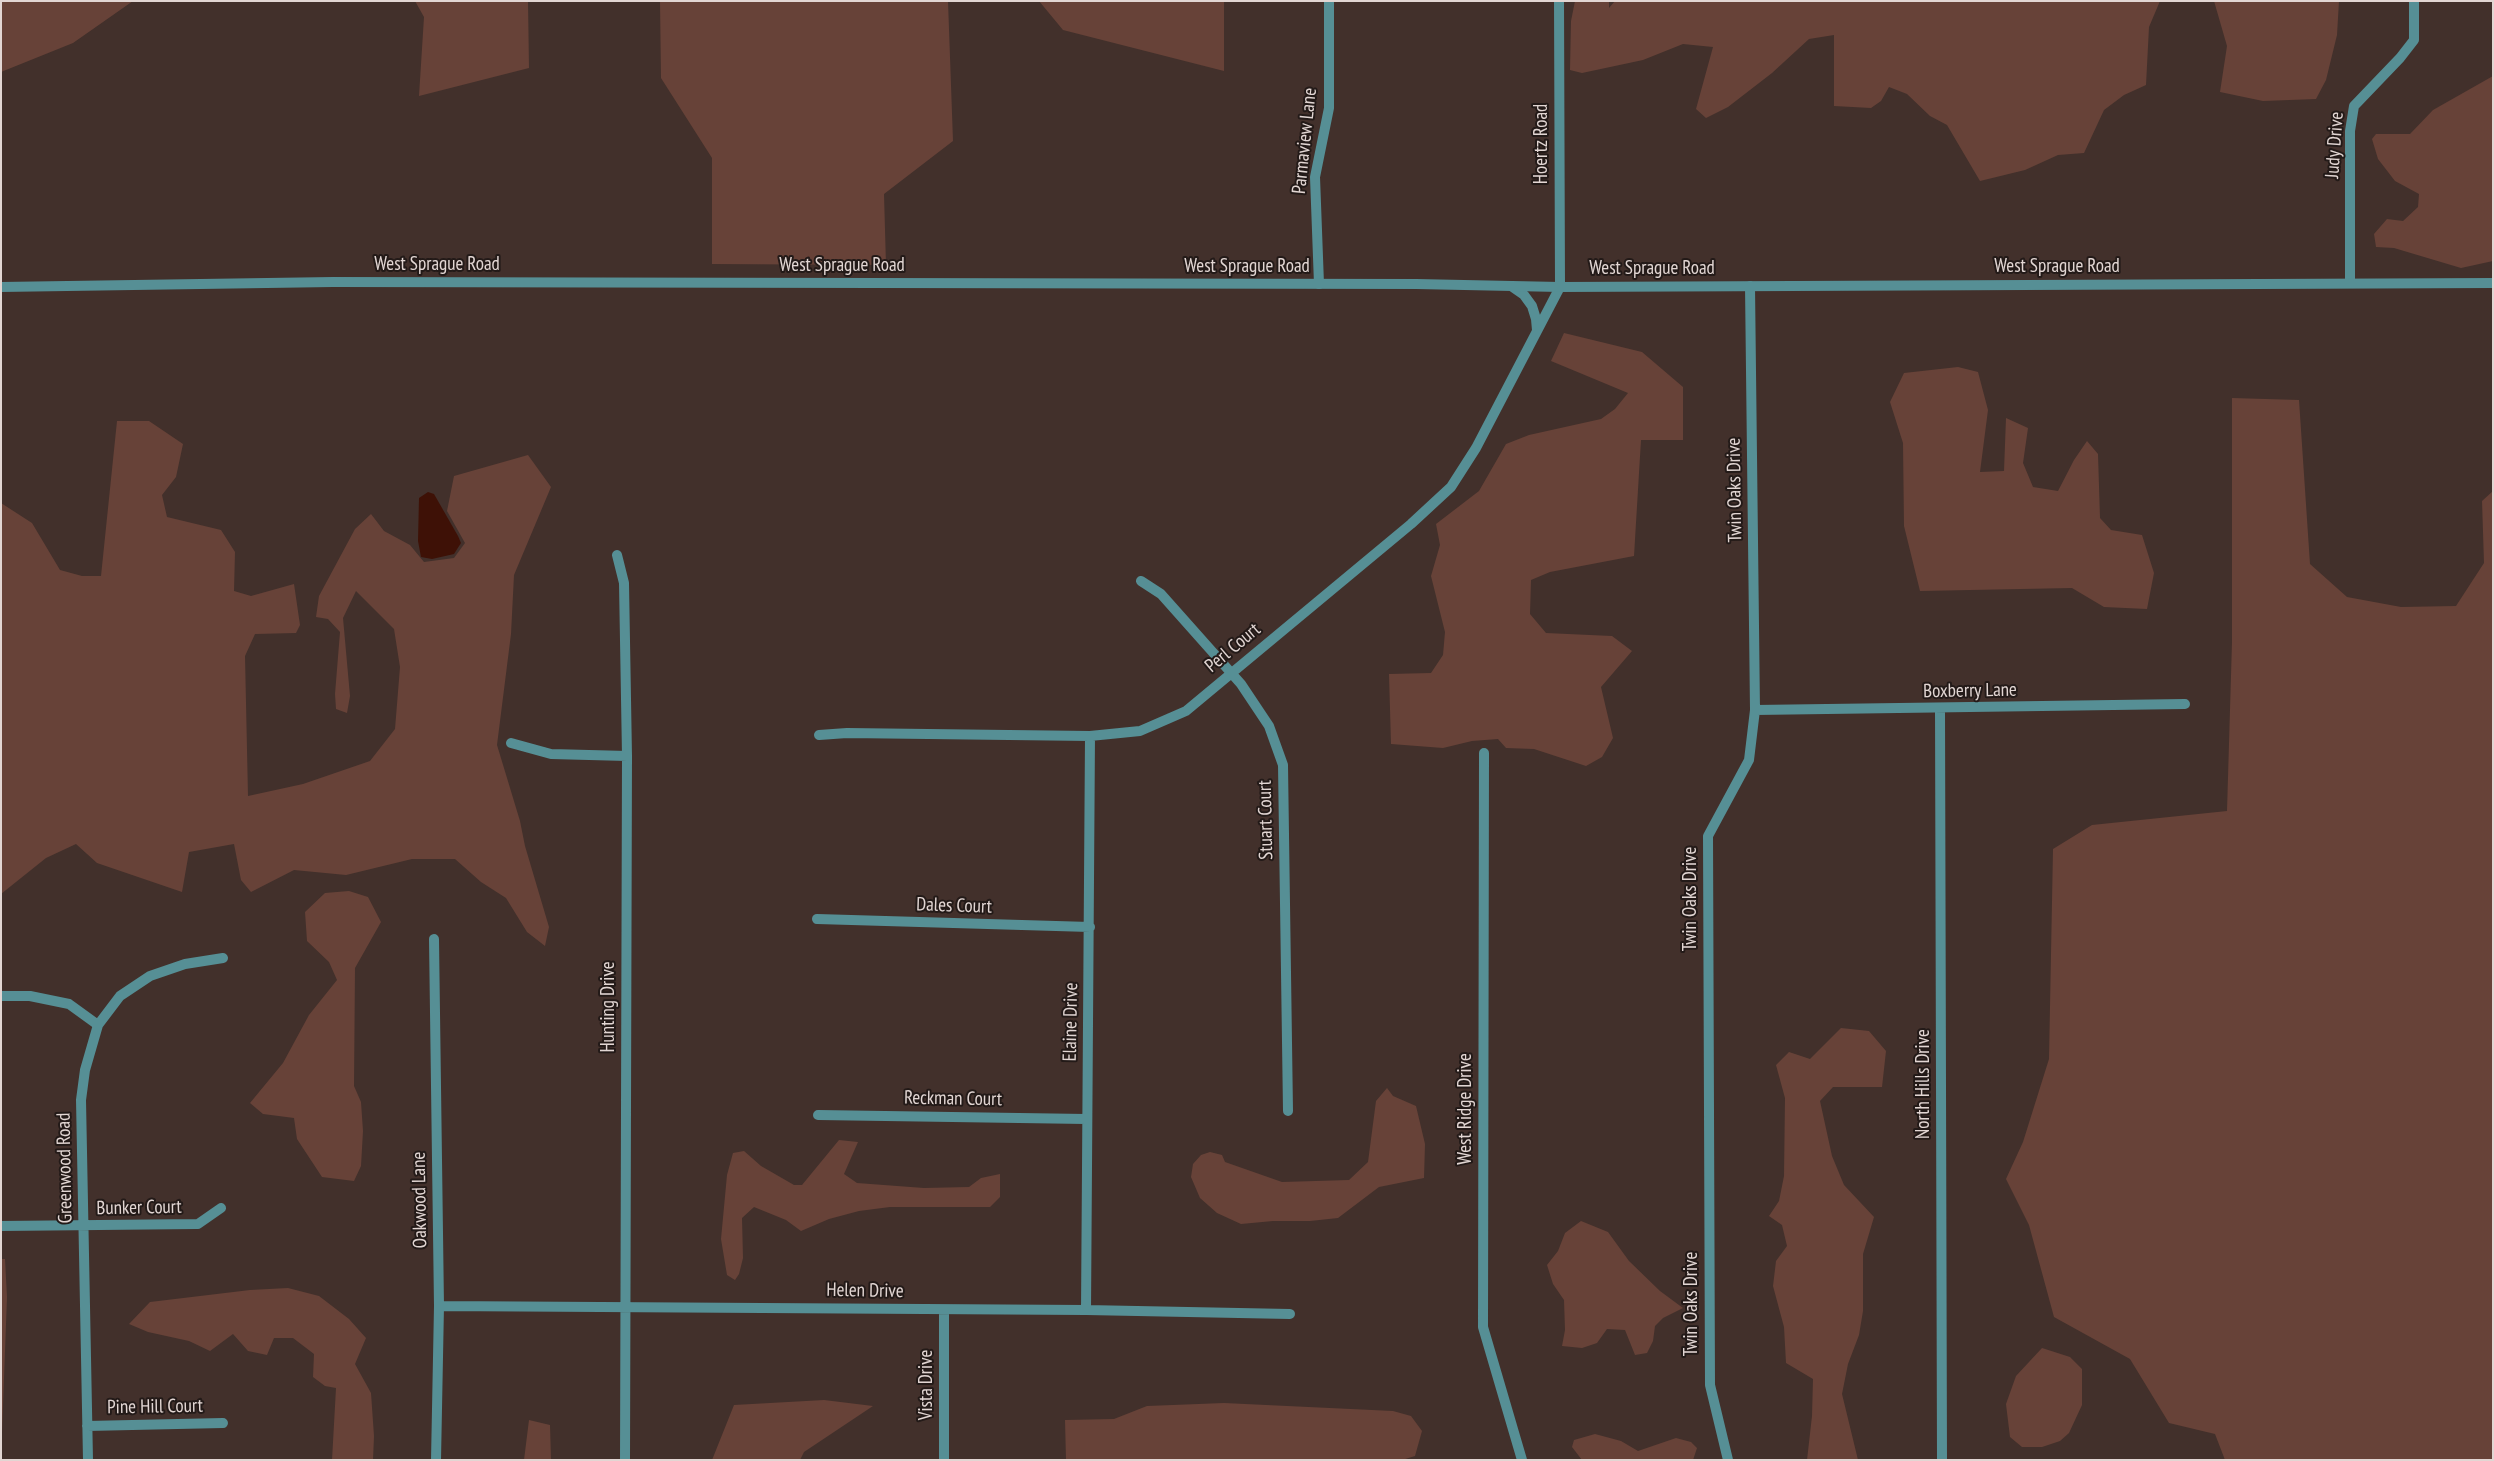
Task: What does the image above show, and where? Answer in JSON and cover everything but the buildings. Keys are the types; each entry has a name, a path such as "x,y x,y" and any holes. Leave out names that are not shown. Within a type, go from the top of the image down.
{"street":[{"name":"Parmaview Lane","path":"1320,284 1315,177 1329,108 1329,1"},
{"name":"Hoertz Road","path":"1559,1 1560,287"},
{"name":"Judy Drive","path":"2350,283 2350,131 2354,106 2400,58 2414,40 2414,1"},
{"name":"West Sprague Road","path":"1,287 333,282 1320,284 1560,287 2493,283"},
{"path":"1511,286 1524,295 1532,306 1537,331"},
{"name":"Twin Oaks Drive","path":"1728,1460 1710,1385 1708,836 1749,760 1755,710 1750,286"},
{"name":"Perl Court","path":"819,735 847,733 1090,736 1140,732 1186,711 1411,524 1451,487 1476,448 1560,287"},
{"name":"Hunting Drive","path":"617,555 624,583 627,756 625,1460"},
{"name":"Stuart Court","path":"1141,581 1162,594 1231,672 1269,726 1282,765 1288,1110"},
{"name":"Boxberry Lane","path":"1755,710 1940,709 2185,704"},
{"name":"North Hills Drive","path":"1940,709 1942,1460"},
{"name":"Elaine Drive","path":"1086,1310 1090,736"},
{"path":"511,743 551,754 627,756"},
{"name":"West Ridge Drive","path":"1484,753 1483,1326 1522,1460"},
{"name":"Dales Court","path":"817,919 1090,927"},
{"name":"Oakwood Lane","path":"434,939 439,1306 436,1460"},
{"name":"Greenwood Road","path":"88,1460 81,1100 85,1070 98,1025 120,996 150,976 184,964 223,958"},
{"path":"1,996 30,996 69,1004 98,1025"},
{"name":"Reckman Court","path":"818,1115 1086,1118"},
{"name":"Bunker Court","path":"1,1226 198,1224 221,1208"},
{"name":"Helen Drive","path":"439,1306 1086,1310 1290,1314"},
{"name":"Vista Drive","path":"944,1310 944,1460"},
{"name":"Pine Hill Court","path":"87,1426 223,1423"}],"shaded area":[{"path":"1,1 133,1 73,43 1,72"},
{"path":"415,1 528,1 529,68 419,96 424,17"},
{"path":"660,1 948,1 953,141 884,194 886,265 712,264 712,158 661,78"},
{"path":"1039,1 1224,1 1224,71 1063,30"},
{"path":"1575,1 1609,1 1609,8 1615,1 2160,1 2149,27 2146,85 2124,95 2104,110 2084,153 2058,155 2025,170 1980,181 1947,125 1930,116 1907,94 1889,87 1881,101 1871,108 1834,106 1834,35 1809,39 1772,73 1728,107 1706,118 1696,109 1713,47 1683,44 1643,60 1582,73 1570,70 1571,21"},
{"path":"2214,1 2339,1 2337,35 2326,80 2316,99 2263,101 2220,92 2227,46"},
{"path":"2493,76 2493,261 2461,268 2394,248 2376,247 2374,234 2387,219 2403,221 2418,207 2419,194 2395,181 2378,159 2372,139 2376,134 2410,134 2433,110"},
{"path":"1564,333 1642,352 1683,387 1683,440 1641,440 1634,556 1550,572 1531,580 1530,614 1546,633 1612,636 1632,651 1601,687 1613,738 1602,757 1586,766 1534,749 1506,748 1498,739 1472,741 1443,748 1391,744 1389,674 1431,673 1443,655 1445,632 1431,576 1440,545 1436,524 1479,491 1506,444 1529,435 1601,419 1615,409 1628,393 1551,361"},
{"path":"1958,367 1978,372 1988,410 1980,472 2004,471 2006,418 2028,428 2023,463 2033,487 2058,491 2074,460 2087,441 2098,454 2100,518 2111,530 2142,535 2154,573 2147,609 2104,607 2072,588 1920,591 1904,526 1903,443 1890,402 1904,373"},
{"path":"2232,398 2299,400 2310,564 2347,597 2401,607 2456,606 2484,563 2482,501 2493,491 2493,1460 2225,1460 2215,1434 2169,1423 2130,1359 2054,1317 2029,1225 2006,1179 2023,1142 2049,1059 2053,849 2092,825 2227,811 2232,642"},
{"path":"117,421 149,421 183,444 176,477 162,495 167,517 221,530 235,552 234,591 251,596 294,584 300,625 296,633 255,634 245,656 248,796 303,784 370,761 395,729 400,667 394,629 356,591 343,618 350,696 347,713 336,709 335,694 340,632 328,619 316,617 319,596 355,529 371,514 384,531 410,545 424,562 454,558 465,543 447,511 454,476 528,455 551,487 514,575 511,634 497,745 549,927 545,946 527,932 506,898 481,882 455,859 412,859 346,875 294,870 251,892 241,880 234,844 189,852 182,892 97,863 76,844 46,858 1,894 1,503 32,523 60,570 82,576 101,576"},
{"path":"428,492 434,494 461,543 454,554 432,559 421,557 418,541 419,498"},
{"path":"349,891 368,897 381,922 355,968 354,1086 361,1102 363,1131 361,1166 354,1181 322,1177 297,1139 294,1118 263,1114 250,1103 283,1063 309,1015 337,980 329,962 307,941 305,912 325,893"},
{"path":"1841,1028 1869,1031 1886,1051 1882,1087 1833,1087 1820,1101 1832,1156 1844,1185 1874,1217 1863,1254 1863,1311 1859,1335 1848,1364 1842,1394 1858,1460 1807,1460 1812,1416 1813,1379 1786,1363 1784,1327 1773,1286 1776,1261 1787,1246 1782,1225 1769,1216 1779,1201 1784,1176 1785,1098 1776,1065 1789,1052 1810,1059"},
{"path":"1387,1088 1393,1096 1416,1106 1425,1144 1424,1178 1379,1187 1338,1218 1310,1221 1273,1221 1241,1224 1217,1213 1200,1198 1191,1177 1193,1164 1201,1155 1210,1152 1222,1155 1225,1162 1282,1182 1349,1180 1368,1162 1376,1101"},
{"path":"839,1140 858,1142 844,1174 857,1183 924,1188 969,1187 981,1178 1000,1174 1000,1197 990,1207 890,1207 859,1211 829,1219 801,1231 786,1220 754,1207 742,1218 743,1258 739,1274 735,1280 727,1275 721,1239 727,1175 733,1153 744,1151 761,1166 794,1185 802,1185"},
{"path":"1581,1221 1608,1232 1629,1261 1660,1291 1683,1308 1663,1318 1655,1326 1653,1341 1647,1353 1635,1355 1625,1330 1607,1329 1597,1343 1582,1348 1562,1346 1565,1330 1564,1300 1553,1284 1547,1265 1558,1251 1565,1233"},
{"path":"1,1259 5,1259 7,1297 1,1460"},
{"path":"288,1288 319,1296 349,1319 366,1338 355,1364 371,1393 374,1436 373,1460 332,1460 336,1388 325,1386 313,1377 314,1354 293,1338 274,1338 267,1355 248,1351 233,1334 210,1351 189,1341 148,1332 129,1324 150,1302 250,1290"},
{"path":"2042,1348 2070,1357 2082,1369 2082,1405 2069,1433 2060,1441 2042,1447 2022,1447 2010,1437 2006,1404 2016,1376"},
{"path":"824,1400 873,1406 804,1452 800,1460 712,1460 734,1405"},
{"path":"1224,1403 1393,1411 1411,1416 1422,1431 1415,1456 1402,1460 1066,1460 1065,1420 1114,1419 1147,1406"},
{"path":"529,1420 550,1425 551,1460 524,1460"},
{"path":"1595,1434 1621,1441 1638,1451 1676,1438 1691,1442 1697,1448 1693,1460 1582,1460 1572,1447 1574,1440"}]}
